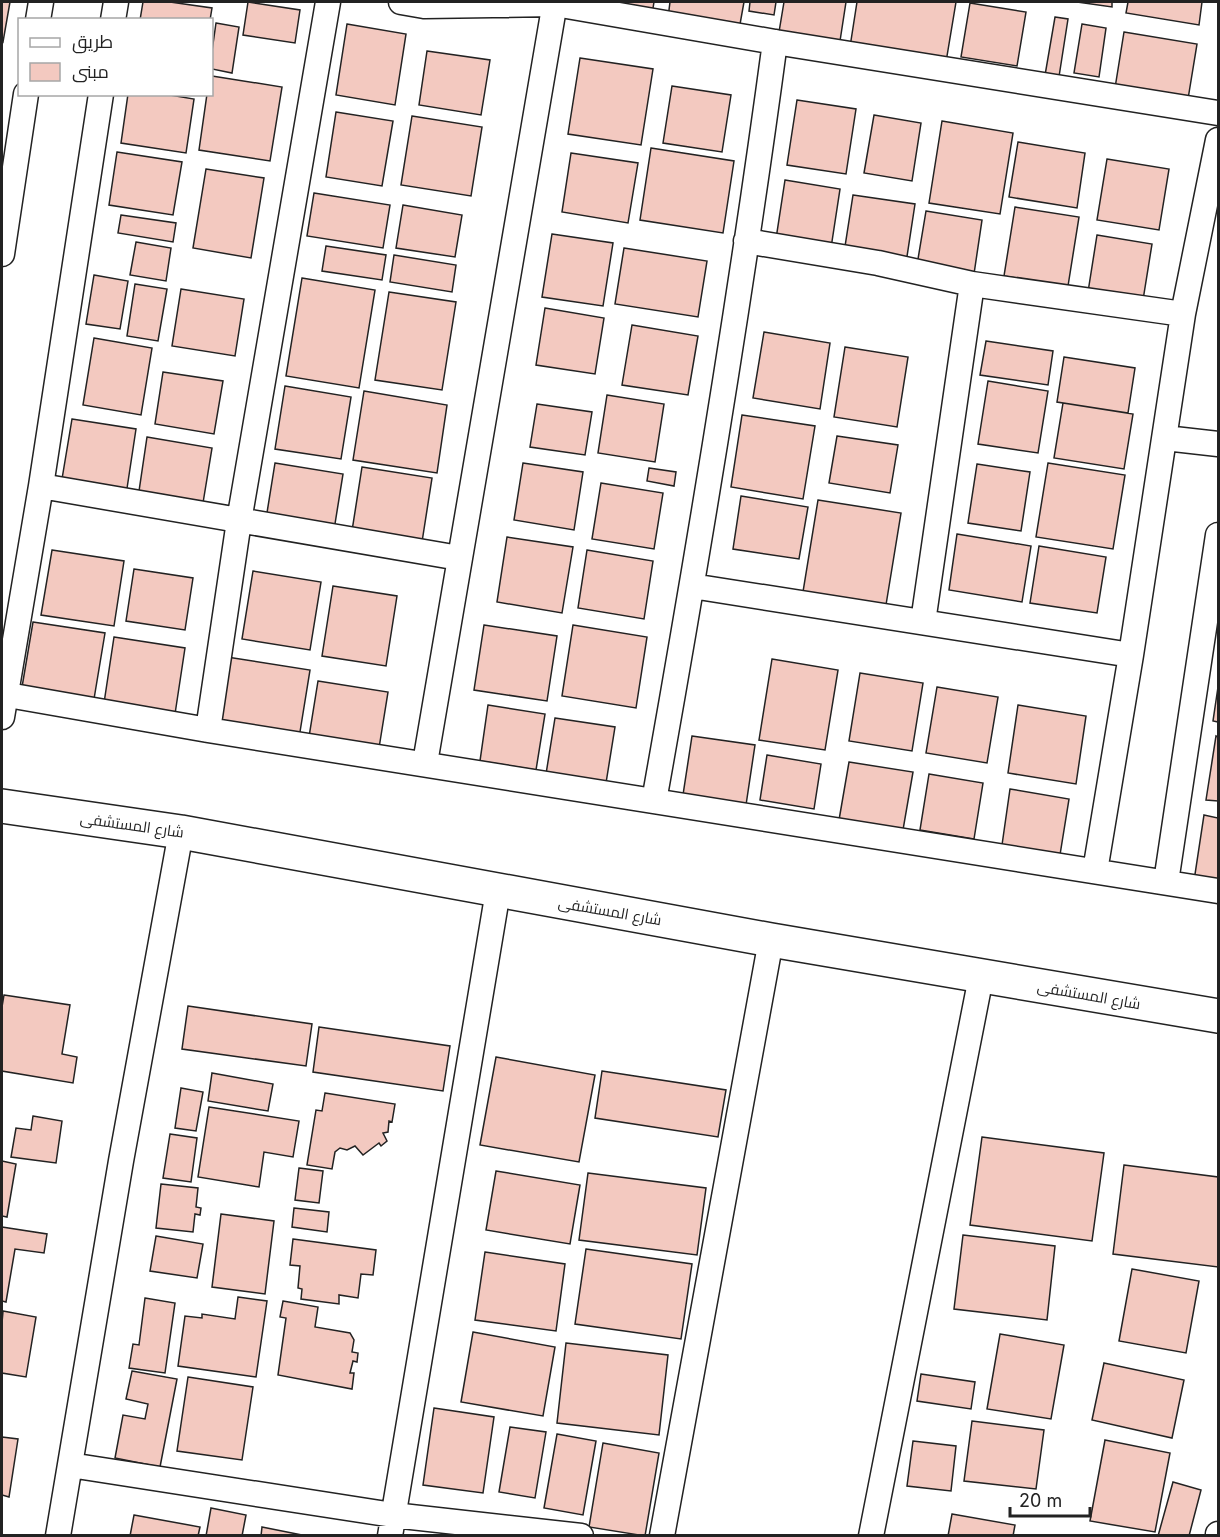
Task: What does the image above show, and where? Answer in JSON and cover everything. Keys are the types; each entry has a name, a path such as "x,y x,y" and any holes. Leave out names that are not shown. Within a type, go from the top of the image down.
{"highway":[{"name":"شارع المستشفى","path":"2,806 181,832 771,940 1218,1017"}],"street":[{"path":"38,18 41,2"},
{"path":"113,18 116,2"},
{"path":"208,730 239,521 328,2"},
{"path":"401,2 424,6 555,3 775,42 1218,113"},
{"path":"425,763 555,3"},
{"path":"654,801 692,586 775,42"},
{"path":"2,254 26,96"},
{"path":"101,96 41,486 3,702 425,763 1218,891"},
{"path":"1095,871 1131,655 1183,314 1218,140"},
{"path":"746,241 878,263 972,284 1183,314"},
{"path":"923,622 972,284"},
{"path":"1165,438 1218,444"},
{"path":"41,486 459,558"},
{"path":"1166,882 1218,535"},
{"path":"692,586 1131,655"},
{"path":"58,1536 121,1161 181,832"},
{"path":"391,1525 498,891"},
{"path":"662,1536 771,940"},
{"path":"871,1536 981,977"},
{"path":"70,1465 391,1525 580,1536"}],"building":[{"path":"2,2 10,2 3,42 2,41"},
{"path":"143,2 170,2 212,8 210,18 140,18"},
{"path":"248,2 300,10 295,43 243,35"},
{"path":"597,2 654,2 652,14"},
{"path":"670,2 744,2 739,30 668,18"},
{"path":"750,2 776,2 774,15 749,11"},
{"path":"784,2 846,2 840,41 779,32"},
{"path":"857,2 956,2 946,62 850,47"},
{"path":"1077,2 1112,2 1112,7"},
{"path":"1128,2 1202,2 1199,25 1126,13"},
{"path":"970,3 1026,12 1017,66 961,57"},
{"path":"1055,17 1068,19 1058,83 1044,81"},
{"path":"216,23 239,27 232,73 213,69"},
{"path":"347,24 406,34 395,105 336,95"},
{"path":"1082,24 1106,28 1099,77 1074,73"},
{"path":"1124,32 1197,44 1188,99 1115,88"},
{"path":"427,51 490,60 481,115 419,105"},
{"path":"580,58 653,69 641,145 568,134"},
{"path":"213,76 282,87 270,161 199,150 207,96 213,96"},
{"path":"672,86 731,95 722,152 663,143"},
{"path":"128,96 176,96 194,99 186,153 121,143"},
{"path":"797,100 856,109 846,174 787,165"},
{"path":"336,112 393,121 382,186 326,177"},
{"path":"874,115 921,123 912,181 864,173"},
{"path":"412,116 482,127 471,196 401,185"},
{"path":"942,121 1013,133 1000,214 929,203"},
{"path":"1018,142 1085,153 1077,208 1009,197"},
{"path":"651,148 734,161 723,233 640,220"},
{"path":"117,152 182,162 173,215 109,205"},
{"path":"571,153 638,163 628,223 562,212"},
{"path":"1107,159 1169,169 1159,230 1097,220"},
{"path":"206,169 264,178 251,258 193,248"},
{"path":"785,180 840,189 831,248 776,239"},
{"path":"314,193 390,205 383,248 307,236"},
{"path":"853,195 915,204 906,263 844,253"},
{"path":"403,205 462,215 455,257 396,248"},
{"path":"1015,207 1079,217 1068,286 1004,276"},
{"path":"926,211 982,220 974,274 917,265"},
{"path":"121,215 176,223 173,242 118,233"},
{"path":"552,234 613,243 603,306 542,297"},
{"path":"1097,235 1152,244 1143,300 1088,292"},
{"path":"136,242 171,248 166,281 130,275"},
{"path":"326,246 386,255 382,280 322,271"},
{"path":"624,248 707,261 698,317 615,304"},
{"path":"394,255 456,265 452,292 390,282"},
{"path":"94,275 128,281 120,329 86,324"},
{"path":"302,278 375,290 359,388 286,376"},
{"path":"135,284 167,289 158,341 127,336"},
{"path":"181,289 244,299 235,356 172,346"},
{"path":"389,292 456,302 442,390 375,380"},
{"path":"545,308 604,318 595,374 536,365"},
{"path":"632,325 698,336 688,395 622,385"},
{"path":"764,332 830,343 820,409 753,398"},
{"path":"94,338 152,348 141,415 83,405"},
{"path":"986,341 1053,351 1048,385 980,375"},
{"path":"845,347 908,357 897,427 834,417"},
{"path":"1064,357 1135,368 1128,413 1057,402"},
{"path":"163,372 223,381 214,434 155,424"},
{"path":"988,381 1048,391 1038,453 978,444"},
{"path":"285,386 351,397 341,459 275,449"},
{"path":"364,391 447,405 437,473 353,460"},
{"path":"607,395 664,404 655,462 598,453"},
{"path":"1063,403 1133,414 1124,469 1054,458"},
{"path":"537,404 592,412 585,455 530,447"},
{"path":"742,415 815,426 803,499 731,487"},
{"path":"72,419 136,429 126,495 61,485"},
{"path":"837,436 898,445 890,493 829,483"},
{"path":"147,437 212,448 202,509 138,498"},
{"path":"275,463 343,474 334,530 266,519"},
{"path":"523,463 583,472 574,530 514,520"},
{"path":"1048,463 1125,475 1113,549 1036,537"},
{"path":"977,464 1030,472 1021,531 968,523"},
{"path":"362,467 432,478 422,542 352,531"},
{"path":"649,468 676,472 674,486 647,481"},
{"path":"601,483 663,493 654,549 592,539"},
{"path":"741,496 808,507 799,559 733,549"},
{"path":"818,500 901,513 885,611 802,598"},
{"path":"957,534 1031,546 1022,602 949,590"},
{"path":"507,537 573,547 562,613 497,602"},
{"path":"1039,546 1106,557 1097,613 1030,603"},
{"path":"52,550 124,561 114,626 41,615"},
{"path":"587,550 653,561 644,619 578,608"},
{"path":"134,569 193,578 185,630 126,621"},
{"path":"253,571 321,582 310,650 242,639"},
{"path":"333,586 397,596 386,666 322,656"},
{"path":"33,622 105,633 93,705 21,693"},
{"path":"484,625 557,636 547,701 474,690"},
{"path":"573,625 647,637 636,708 562,696"},
{"path":"114,637 185,648 175,714 104,703"},
{"path":"227,657 310,670 299,738 216,725"},
{"path":"772,659 838,670 825,750 759,740"},
{"path":"860,673 923,683 912,751 849,741"},
{"path":"318,681 388,692 379,748 309,737"},
{"path":"937,687 998,697 987,763 926,753"},
{"path":"1218,687 1218,722 1213,721"},
{"path":"488,705 545,714 536,770 480,761"},
{"path":"1018,705 1086,716 1076,784 1008,773"},
{"path":"555,718 615,727 606,783 546,774"},
{"path":"692,736 755,745 746,805 683,795"},
{"path":"1216,736 1218,737 1218,801 1206,800"},
{"path":"767,755 821,764 814,809 760,800"},
{"path":"849,762 913,772 903,830 839,820"},
{"path":"929,774 983,783 974,839 920,830"},
{"path":"1010,789 1069,799 1059,861 1001,852"},
{"path":"1204,815 1218,818 1218,885 1194,881"},
{"path":"4,995 70,1005 62,1054 77,1057 73,1083 2,1071"},
{"path":"188,1006 312,1024 306,1066 182,1049"},
{"path":"319,1027 450,1046 443,1091 313,1072"},
{"path":"496,1057 595,1075 579,1162 480,1145"},
{"path":"602,1071 726,1090 718,1137 595,1118"},
{"path":"212,1073 273,1084 268,1111 208,1101"},
{"path":"181,1088 203,1092 196,1131 175,1128"},
{"path":"325,1093 395,1104 388,1132 383,1133 387,1141 381,1146 379,1143 363,1155 355,1146 347,1150 340,1148 335,1152 332,1169 307,1165 316,1110 322,1111"},
{"path":"209,1107 299,1121 293,1157 264,1152 259,1187 198,1177"},
{"path":"33,1116 62,1121 56,1163 11,1157 16,1128 31,1130"},
{"path":"170,1134 197,1138 191,1182 163,1178"},
{"path":"982,1137 1104,1153 1092,1241 970,1225"},
{"path":"2,1161 16,1164 7,1217 2,1216"},
{"path":"1124,1165 1218,1177 1218,1267 1113,1254"},
{"path":"299,1168 323,1171 319,1203 295,1200"},
{"path":"496,1171 580,1185 570,1244 486,1230"},
{"path":"588,1173 706,1188 697,1255 579,1240"},
{"path":"161,1184 198,1188 196,1207 201,1208 200,1215 195,1214 193,1232 156,1228"},
{"path":"294,1208 329,1212 327,1232 292,1227"},
{"path":"221,1214 274,1221 265,1294 212,1287"},
{"path":"2,1227 47,1234 44,1253 15,1249 6,1302 2,1301"},
{"path":"963,1235 1055,1246 1047,1320 954,1309"},
{"path":"156,1236 203,1244 197,1278 150,1271"},
{"path":"293,1239 376,1250 373,1275 361,1274 358,1298 339,1295 339,1304 301,1299 302,1289 298,1288 300,1266 290,1265"},
{"path":"586,1249 692,1264 681,1339 575,1324"},
{"path":"485,1252 565,1264 556,1331 475,1320"},
{"path":"1132,1269 1199,1281 1186,1353 1119,1341"},
{"path":"238,1297 267,1301 256,1377 178,1366 185,1316 202,1318 202,1314 235,1319"},
{"path":"145,1298 175,1303 165,1373 129,1368 133,1344 139,1345"},
{"path":"283,1301 318,1307 315,1327 350,1333 354,1340 352,1352 358,1353 357,1362 353,1361 350,1373 354,1373 352,1389 278,1375 286,1318 280,1317"},
{"path":"3,1311 36,1317 26,1377 2,1373"},
{"path":"473,1332 555,1347 543,1416 461,1402"},
{"path":"1000,1334 1064,1345 1051,1419 987,1409"},
{"path":"566,1343 668,1355 659,1435 557,1423"},
{"path":"1104,1363 1184,1380 1172,1438 1092,1420"},
{"path":"132,1371 177,1379 160,1467 115,1458 123,1415 145,1419 148,1404 126,1399"},
{"path":"921,1374 975,1382 971,1409 917,1401"},
{"path":"188,1377 253,1387 242,1460 177,1451"},
{"path":"434,1408 494,1417 483,1493 423,1485"},
{"path":"972,1421 1044,1430 1036,1489 964,1481"},
{"path":"510,1427 546,1432 535,1498 499,1492"},
{"path":"557,1434 596,1441 583,1515 544,1508"},
{"path":"2,1437 18,1439 9,1497 2,1495"},
{"path":"1105,1440 1170,1453 1155,1532 1090,1521"},
{"path":"913,1441 956,1446 951,1491 907,1486"},
{"path":"603,1443 659,1453 645,1536 589,1527"},
{"path":"1173,1482 1201,1490 1189,1536 1158,1536"},
{"path":"211,1508 246,1515 242,1536 206,1536"},
{"path":"952,1514 1015,1525 1013,1536 948,1536"},
{"path":"134,1515 200,1527 198,1536 130,1536"},
{"path":"262,1527 307,1536 261,1536"}]}
